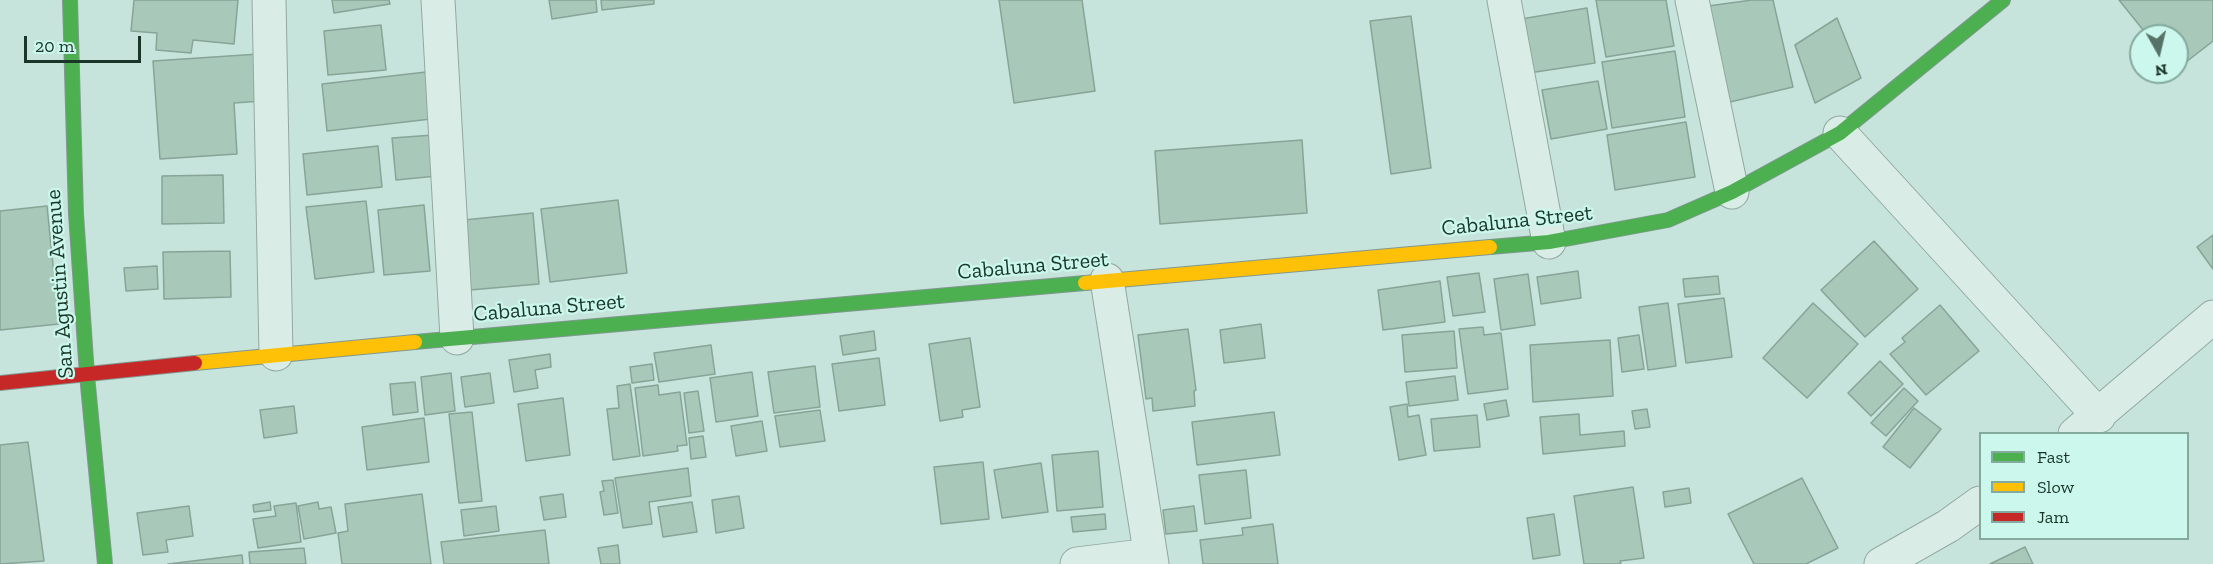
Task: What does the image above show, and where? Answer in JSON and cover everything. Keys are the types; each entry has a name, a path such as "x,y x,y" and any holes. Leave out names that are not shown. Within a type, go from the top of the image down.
{"main road":[{"name":"San Agustin Avenue","path":"70,0 76,214 87,375 105,564"},
{"name":"Cabaluna Street","path":"0,383 276,354 1549,242 1668,220 1732,192 1840,133 2003,0"}],"street":[{"path":"269,0 276,354"},
{"path":"438,0 457,338"},
{"path":"1504,0 1549,242"},
{"path":"1692,0 1732,192"},
{"path":"1840,133 2087,425 2213,317"},
{"path":"1077,564 1151,560 1107,280"},
{"path":"1881,564 1948,526 1979,504"}],"building":[{"path":"134,0 238,0 234,44 193,40 191,53 156,50 157,33 131,31"},
{"path":"332,0 389,0 390,4 334,13"},
{"path":"549,0 596,0 597,12 552,19"},
{"path":"601,0 654,0 654,4 602,10"},
{"path":"999,0 1082,0 1095,91 1014,103"},
{"path":"1596,0 1666,0 1674,46 1606,57"},
{"path":"1752,0 1773,0 1793,87 1730,102 1708,6"},
{"path":"2119,0 2213,0 2213,41 2189,60 2189,24 2138,24"},
{"path":"1587,8 1595,63 1529,73 1521,19"},
{"path":"1411,16 1431,168 1391,174 1370,21"},
{"path":"1837,18 1861,78 1815,103 1795,45"},
{"path":"381,25 386,70 328,75 324,31"},
{"path":"1675,51 1685,117 1612,128 1602,62"},
{"path":"259,54 262,101 234,103 237,154 160,159 153,61"},
{"path":"426,72 431,119 327,131 322,84"},
{"path":"1598,81 1607,129 1551,139 1542,90"},
{"path":"1686,122 1695,177 1615,190 1607,135"},
{"path":"433,135 437,176 396,180 392,138"},
{"path":"1302,140 1307,213 1160,224 1155,151"},
{"path":"378,146 382,187 307,195 303,154"},
{"path":"223,175 224,223 162,224 162,176"},
{"path":"618,200 627,273 550,282 541,209"},
{"path":"366,201 374,272 315,279 306,207"},
{"path":"424,205 430,271 384,275 378,210"},
{"path":"47,206 59,324 0,330 0,211"},
{"path":"533,213 539,284 470,290 464,220"},
{"path":"2213,235 2213,269 2197,247"},
{"path":"1874,241 1918,289 1865,337 1821,290"},
{"path":"230,251 231,297 164,299 163,252"},
{"path":"157,266 158,289 126,291 124,268"},
{"path":"1578,271 1581,298 1541,304 1537,277"},
{"path":"1479,273 1485,312 1453,316 1447,277"},
{"path":"1528,274 1535,325 1501,330 1494,279"},
{"path":"1718,276 1720,294 1685,297 1683,279"},
{"path":"1440,281 1445,322 1383,330 1378,290"},
{"path":"1724,298 1732,357 1686,363 1678,304"},
{"path":"1668,303 1676,366 1648,370 1639,307"},
{"path":"1813,303 1858,344 1807,398 1763,358"},
{"path":"1940,305 1979,351 1926,395 1890,354 1905,342 1902,338"},
{"path":"1261,324 1265,358 1224,363 1220,330"},
{"path":"1483,327 1484,335 1501,333 1508,389 1468,394 1459,329"},
{"path":"1188,329 1196,390 1194,391 1195,406 1153,411 1152,398 1146,399 1138,335"},
{"path":"874,331 876,350 843,355 840,336"},
{"path":"1454,331 1457,368 1405,372 1402,335"},
{"path":"1639,335 1644,369 1622,372 1618,338"},
{"path":"970,338 980,407 962,410 963,417 940,421 929,344"},
{"path":"1610,340 1613,396 1533,402 1530,345"},
{"path":"711,345 715,374 659,382 654,353"},
{"path":"550,354 551,367 535,370 538,388 514,392 509,360"},
{"path":"879,358 885,405 839,411 832,364"},
{"path":"1880,361 1903,384 1871,416 1848,393"},
{"path":"652,364 654,380 632,383 630,367"},
{"path":"815,366 820,407 774,413 768,372"},
{"path":"752,372 758,416 716,422 710,378"},
{"path":"451,373 455,411 425,415 421,377"},
{"path":"490,373 494,403 465,407 461,377"},
{"path":"1455,376 1458,400 1409,406 1406,382"},
{"path":"415,382 418,412 393,415 390,384"},
{"path":"630,384 640,456 613,460 607,409 619,408 617,386"},
{"path":"658,385 659,395 680,392 687,445 677,446 678,451 643,456 635,388"},
{"path":"1904,388 1918,401 1886,436 1871,423"},
{"path":"698,391 704,431 689,433 684,393"},
{"path":"563,398 570,455 526,461 518,404"},
{"path":"1506,400 1509,416 1487,420 1484,404"},
{"path":"1407,404 1408,417 1419,415 1426,455 1399,460 1390,407"},
{"path":"294,406 297,433 264,438 260,410"},
{"path":"1914,408 1941,429 1910,468 1883,447"},
{"path":"1647,409 1650,427 1635,429 1632,411"},
{"path":"820,410 825,441 780,447 775,416"},
{"path":"472,412 482,501 459,503 449,414"},
{"path":"1274,412 1280,455 1197,465 1192,422"},
{"path":"1579,414 1580,435 1624,431 1625,446 1543,454 1540,417"},
{"path":"1477,415 1480,447 1434,451 1431,419"},
{"path":"424,418 429,462 367,470 362,427"},
{"path":"762,421 767,451 736,456 731,426"},
{"path":"703,436 706,457 691,459 689,438"},
{"path":"28,442 44,561 0,564 0,445"},
{"path":"1098,451 1103,507 1057,511 1052,455"},
{"path":"983,462 989,519 941,524 934,467"},
{"path":"1041,463 1048,512 1002,518 994,470"},
{"path":"688,468 691,496 649,502 652,524 623,528 615,478"},
{"path":"1246,470 1251,518 1205,524 1199,475"},
{"path":"1802,478 1838,548 1806,564 1754,564 1728,514"},
{"path":"613,480 618,513 604,515 600,492 604,491 602,481"},
{"path":"1633,487 1644,558 1620,561 1621,564 1584,564 1574,496"},
{"path":"1689,488 1691,503 1665,507 1663,492"},
{"path":"422,494 431,564 342,564 338,533 348,531 345,504"},
{"path":"563,494 566,517 544,520 540,497"},
{"path":"739,496 744,528 716,533 712,500"},
{"path":"270,502 271,510 254,512 253,505"},
{"path":"318,502 319,509 331,507 336,533 304,539 298,506"},
{"path":"692,502 697,532 663,537 658,507"},
{"path":"296,503 301,542 258,548 253,519 276,516 274,506"},
{"path":"189,506 193,536 166,540 168,552 143,555 137,513"},
{"path":"496,506 499,531 464,536 461,510"},
{"path":"1194,506 1197,531 1166,534 1163,510"},
{"path":"1105,514 1106,529 1073,532 1071,517"},
{"path":"1554,514 1560,555 1533,559 1527,518"},
{"path":"1273,524 1278,564 1203,564 1200,540 1243,535 1242,528"},
{"path":"545,530 549,564 444,564 441,542"},
{"path":"618,545 620,564 601,564 598,548"},
{"path":"2025,547 2033,564 1990,564"},
{"path":"304,548 306,564 250,564 249,552"},
{"path":"242,555 243,564 168,564"}],"traffic: fast":[{"path":"70,0 76,214 87,375 105,564"},
{"path":"1490,247 1549,242 1668,220 1732,192 1840,133 2003,0"},
{"path":"415,342 1085,283"}],"traffic: slow":[{"path":"1085,283 1490,247"},
{"path":"195,363 415,342"}],"traffic: jam":[{"path":"0,383 195,363"}]}
